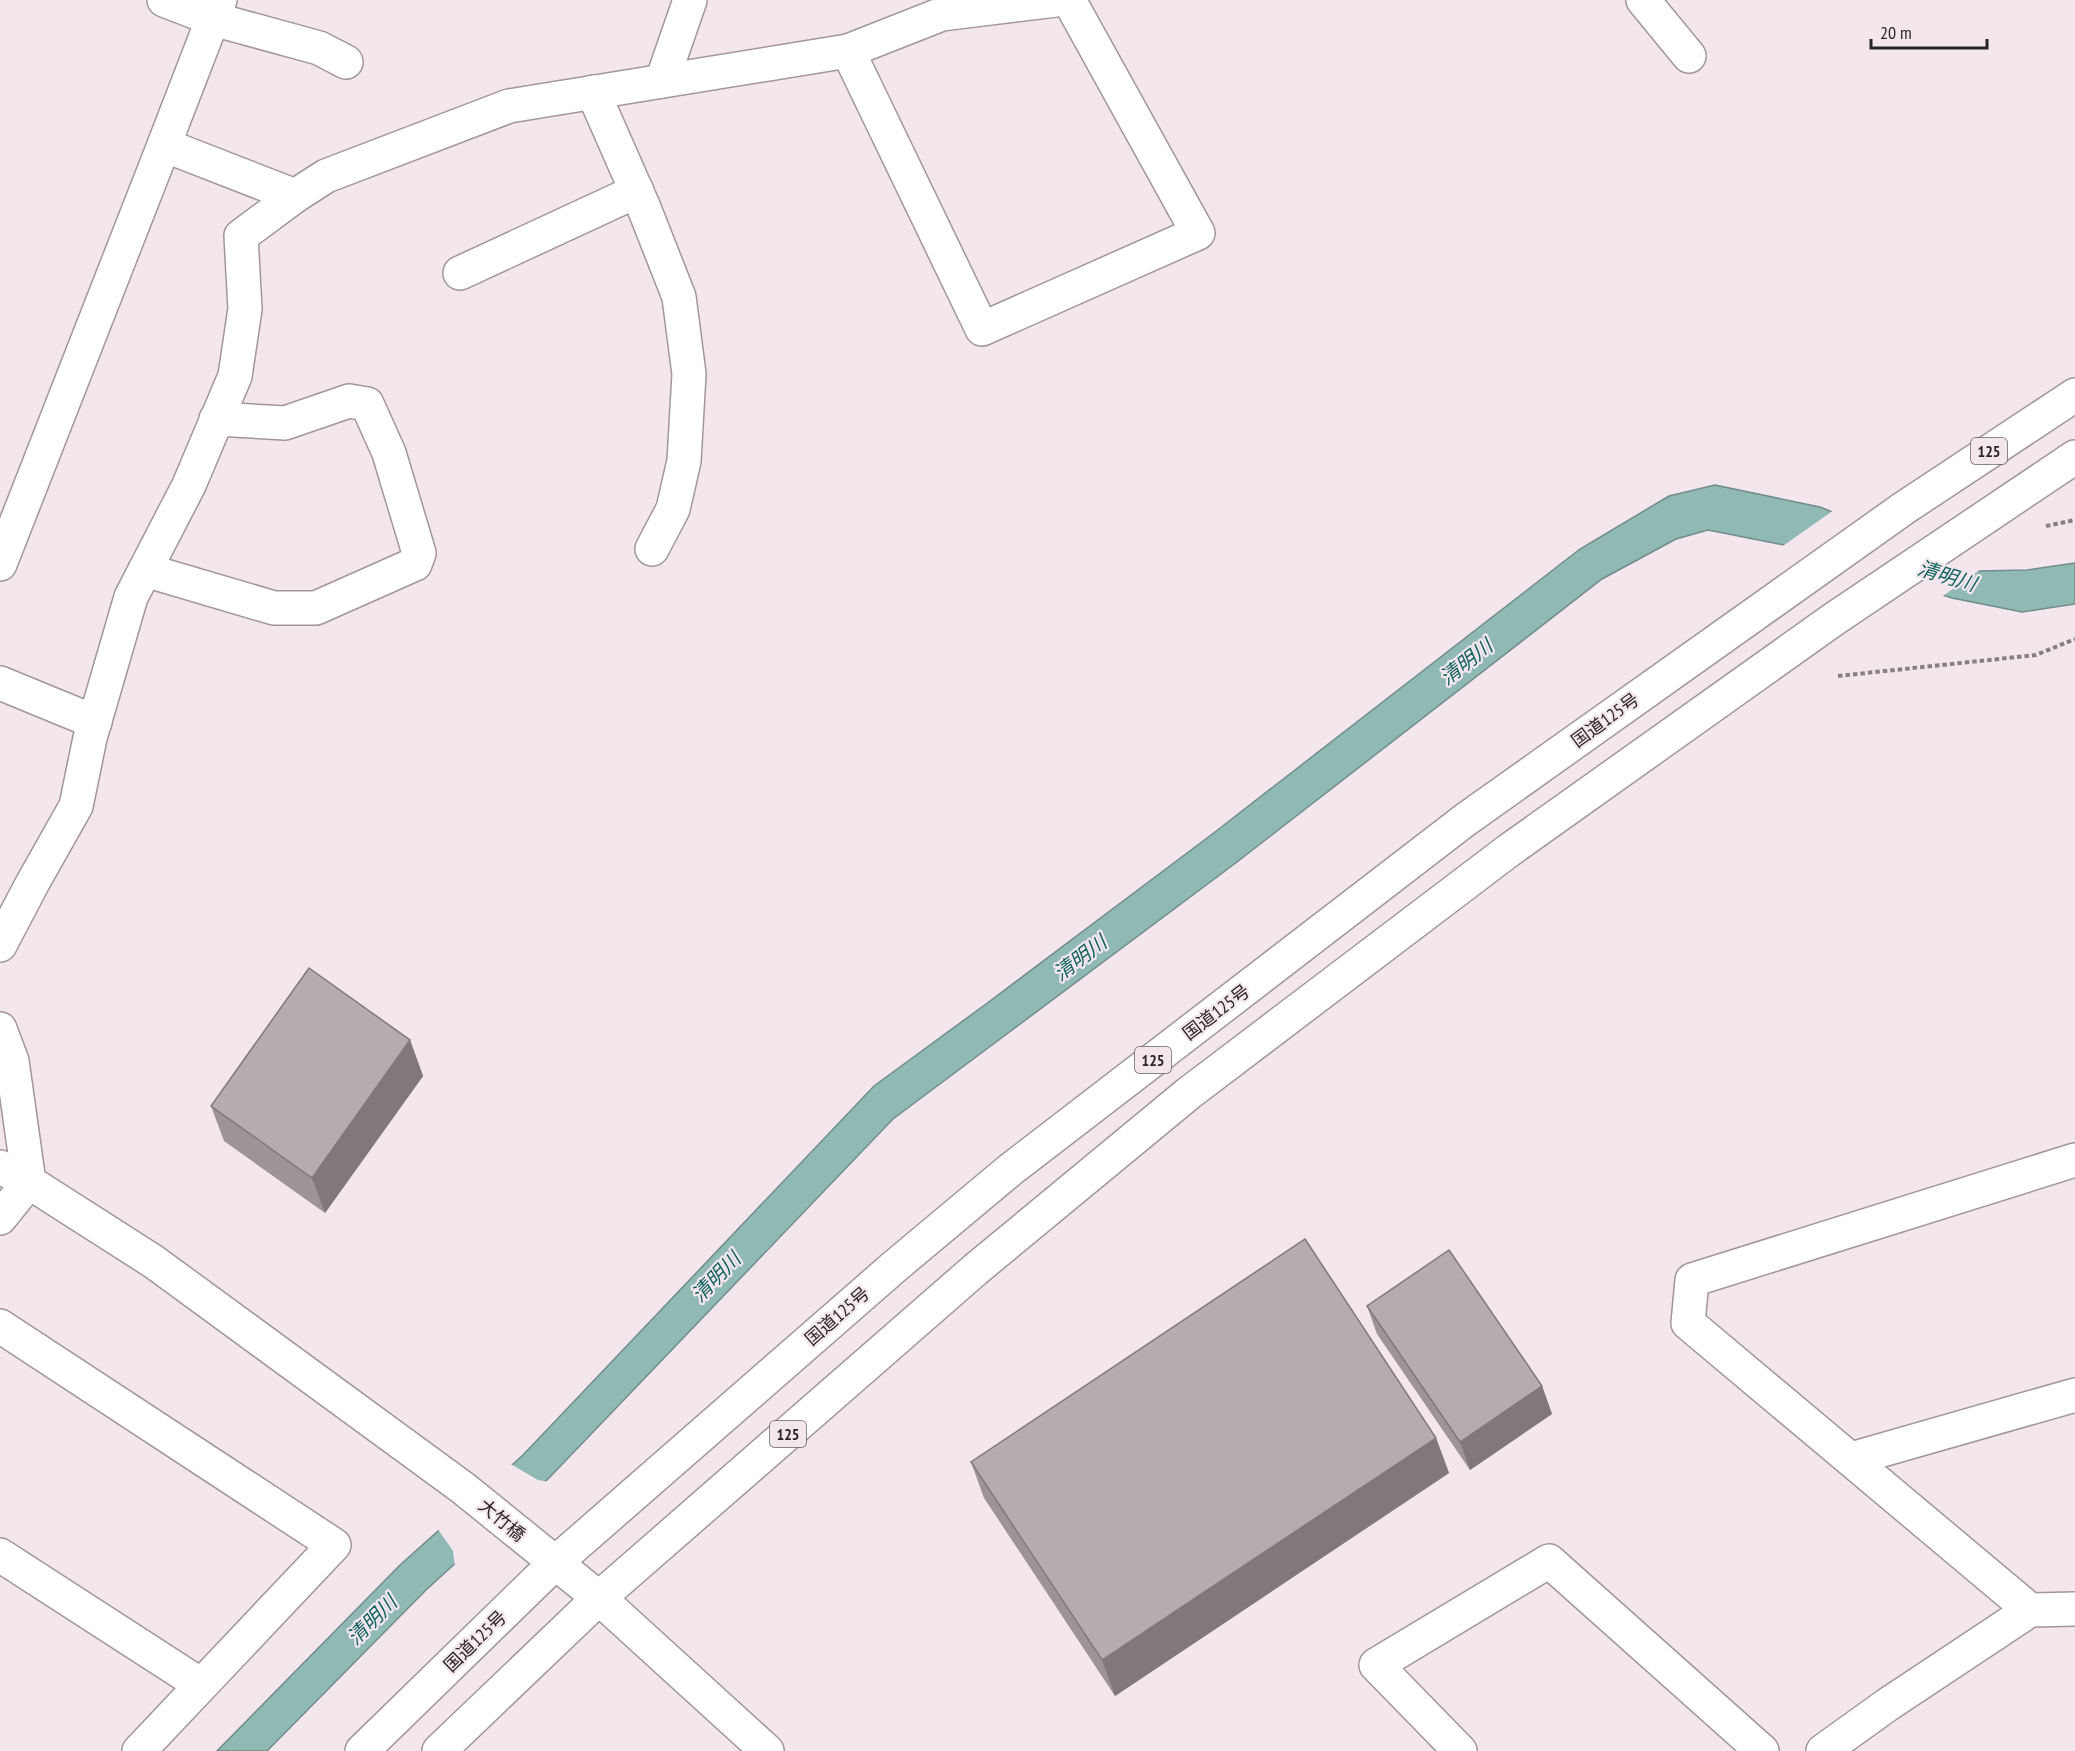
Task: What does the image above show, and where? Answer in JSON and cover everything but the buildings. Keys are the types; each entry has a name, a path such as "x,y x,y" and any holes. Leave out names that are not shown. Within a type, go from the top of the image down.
{"main road":[{"path":"164,0 216,9 319,48 346,62"},
{"path":"662,81 690,0"},
{"path":"0,945 76,806 90,738 131,597 189,485 235,376 245,309 241,236 326,176 509,106 848,51 942,14 1056,0"},
{"path":"848,51 982,329 1198,233 1069,0"},
{"path":"1643,0 1689,56"},
{"path":"0,564 216,9"},
{"path":"593,93 637,191 679,297 689,374 684,461 673,509 652,549"},
{"path":"164,145 295,196"},
{"path":"460,273 637,191"},
{"name":"国道125号","path":"362,1751 547,1558 1010,1170 1465,820 1780,594 1904,508 2075,395"},
{"path":"145,570 274,608 316,608 416,564 419,553 389,453 367,404 348,401 285,423 216,419"},
{"name":"125","path":"439,1751 599,1598 976,1269 1189,1093 1508,851 1834,619 2075,457"},
{"path":"0,684 95,722"},
{"path":"0,1029 12,1061 28,1182 0,1218"},
{"path":"2030,1610 1688,1323 1692,1280 2075,1160"},
{"name":"大竹橋","path":"0,1167 28,1182 154,1262 464,1488 547,1558 599,1598 767,1751"},
{"path":"0,1326 334,1545 139,1751"},
{"path":"1851,1459 2075,1395"},
{"path":"0,1555 201,1685"},
{"path":"1460,1751 1376,1665 1549,1561 1762,1751"},
{"path":"1823,1751 1887,1704 2030,1610 2075,1610"}],"path":[{"path":"2046,526 2075,520"},
{"path":"1838,676 2036,655 2075,639"}],"water":[{"name":"清明川","path":"1715,485 1820,507 1978,571 2027,570 2075,563 2075,604 2022,612 1952,598 1799,548 1708,530 1676,539 1602,579 1237,862 893,1119 549,1478 426,1590 267,1751 217,1751 400,1565 523,1455 874,1086 1215,832 1580,549 1669,496"}],"pier":[{"path":"1834,510 1979,568 1984,567 1940,598 1798,551 1780,548"},
{"path":"509,1463 538,1480 550,1482 455,1567 453,1551 437,1528"}]}
